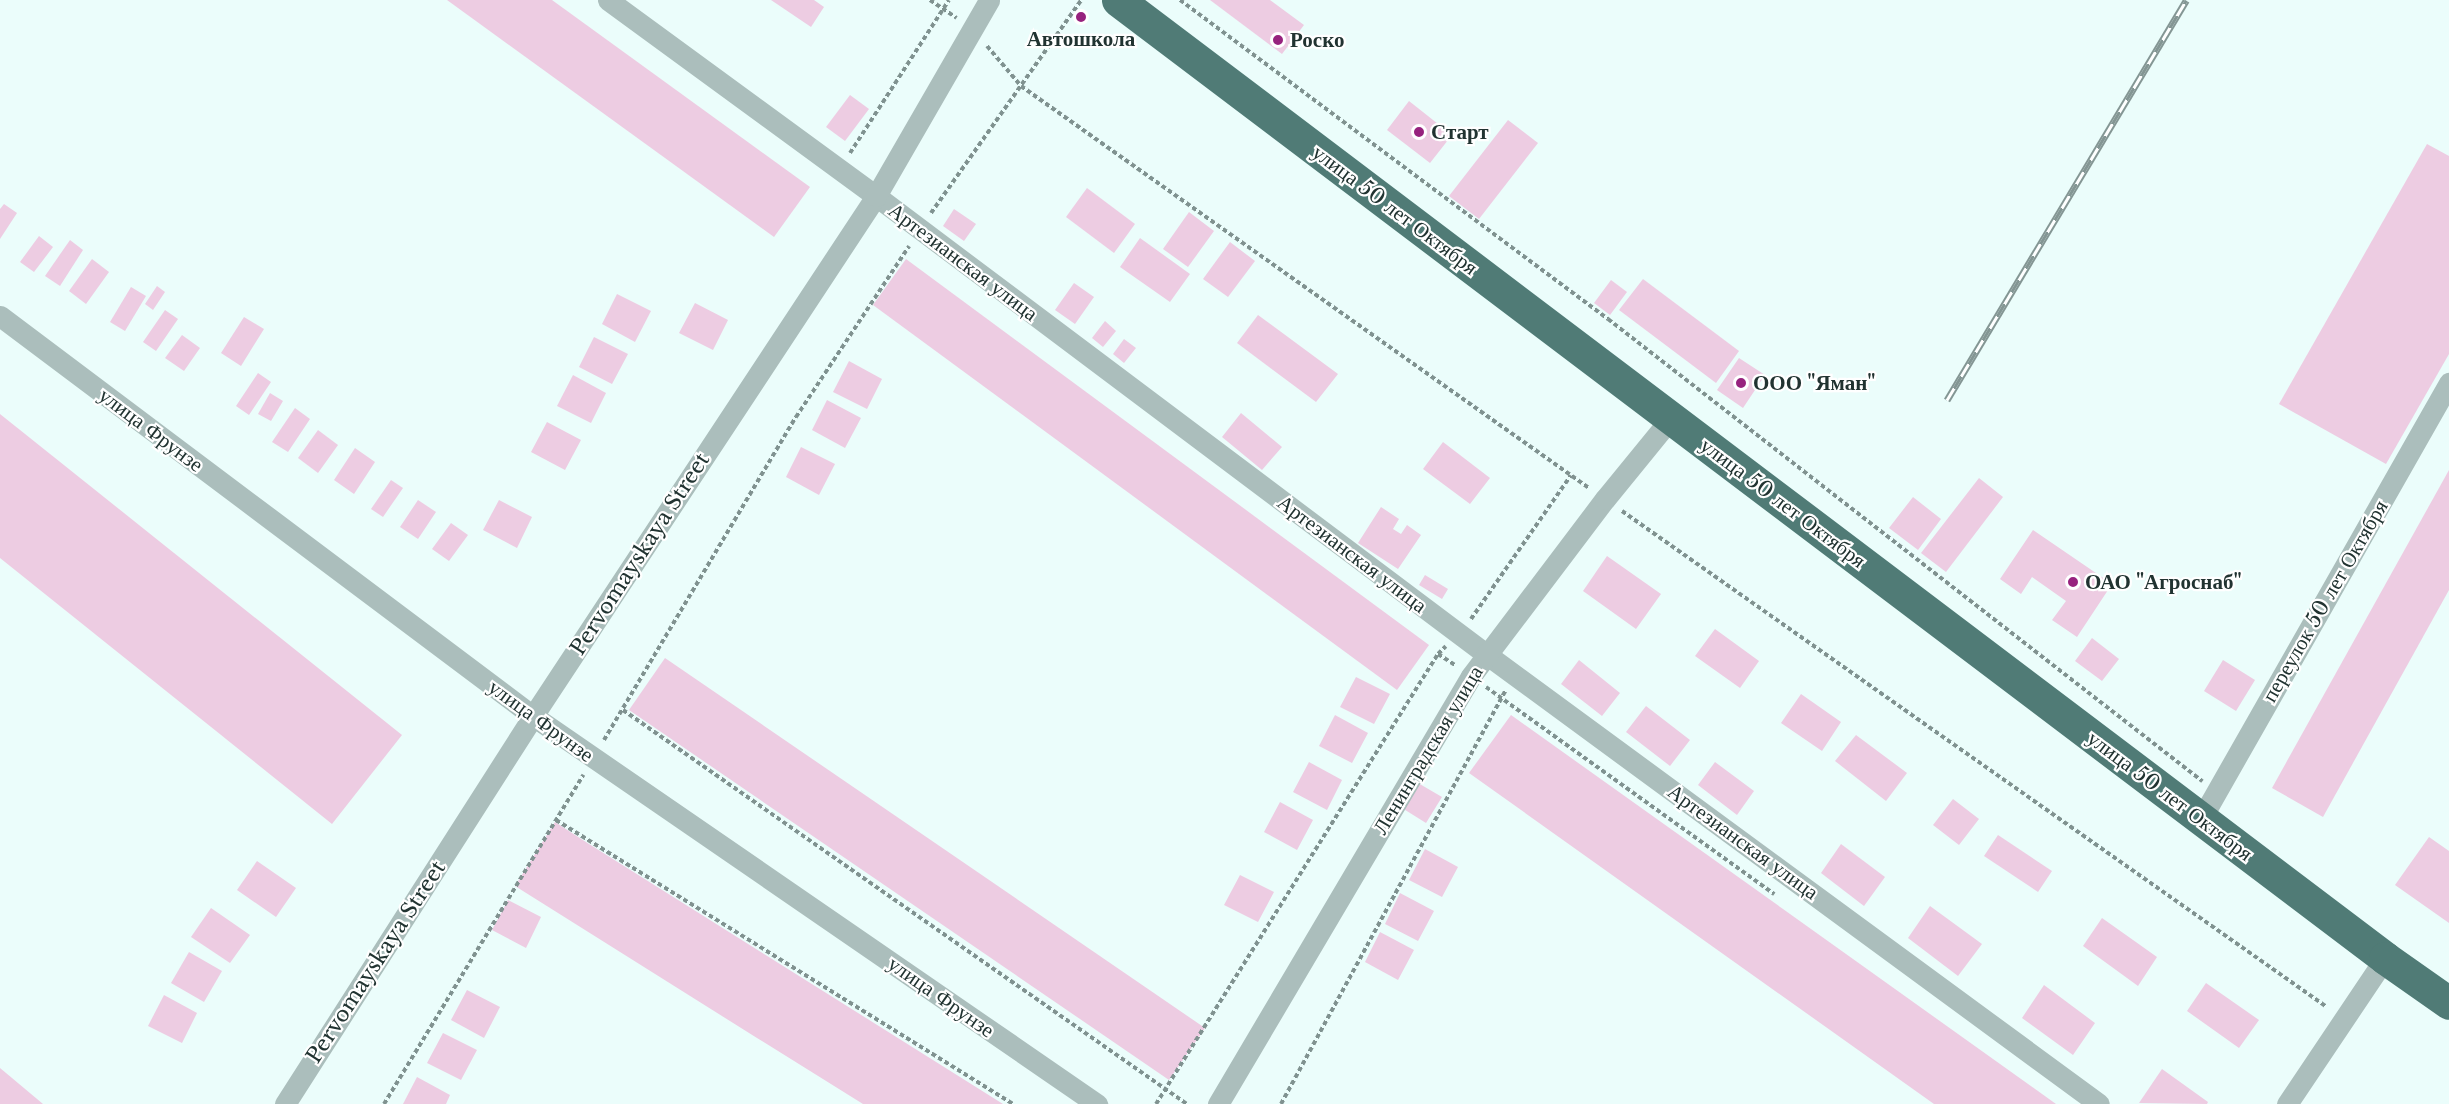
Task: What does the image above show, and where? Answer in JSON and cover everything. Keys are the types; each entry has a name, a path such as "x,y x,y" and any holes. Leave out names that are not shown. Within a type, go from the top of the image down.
{"highway":[{"name":"улица 50 лет Октября","path":"1118,0 1671,418 2209,805 2385,958 2449,1003"}],"street":[{"name":"Артезианская улица","path":"608,0 876,196 1486,654 2099,1104"},
{"name":"Pervomayskaya Street","path":"285,1104 532,716 876,196 989,0"},
{"name":"улица Фрунзе","path":"0,316 532,716 1097,1104"},
{"name":"переулок 50 лет Октября","path":"2209,805 2449,383"},
{"name":"Ленинградская улица","path":"1218,1104 1471,676 1605,499 1671,418"},
{"path":"2287,1104 2385,958"}],"path":[{"path":"839,169 949,0"},
{"path":"384,1104 623,710 796,417 919,230 1081,0"},
{"path":"1180,0 1608,319 2209,805"},
{"path":"1021,86 2344,1019"},
{"path":"1472,619 1571,475"},
{"path":"1156,1104 1438,654 1779,897"},
{"path":"1281,1104 1501,698 1516,675"},
{"path":"623,710 1187,1104"},
{"path":"556,820 1013,1104"}],"building":[{"path":"447,0 552,0 810,187 774,237"},
{"path":"771,0 814,0 824,7 811,27"},
{"name":"Роско","path":"1210,0 1270,0 1304,25 1282,54"},
{"path":"850,95 869,109 845,141 826,127"},
{"name":"Старт","path":"1409,101 1452,135 1430,163 1387,130"},
{"path":"1508,120 1538,143 1479,219 1449,196"},
{"path":"2427,144 2449,156 2449,354 2386,464 2279,404"},
{"path":"1087,188 1135,224 1114,253 1066,217"},
{"path":"4,204 17,213 0,239 0,209"},
{"path":"954,209 976,224 964,241 943,226"},
{"path":"1189,212 1214,231 1188,267 1163,249"},
{"path":"39,236 53,247 34,272 20,262"},
{"path":"1140,238 1190,274 1170,302 1120,267"},
{"path":"70,240 83,250 60,286 45,276"},
{"path":"1230,242 1255,261 1228,297 1203,279"},
{"path":"92,259 109,272 86,304 69,291"},
{"path":"906,259 1429,645 1397,690 873,305"},
{"path":"1643,279 1739,351 1716,383 1619,310"},
{"path":"1611,280 1627,292 1610,315 1594,303"},
{"path":"1074,283 1094,297 1075,324 1055,310"},
{"path":"157,286 165,292 153,310 145,304"},
{"path":"131,287 146,296 125,331 110,322"},
{"path":"617,294 651,311 635,342 602,324"},
{"path":"695,303 728,320 713,350 679,333"},
{"path":"165,310 178,319 156,351 143,342"},
{"path":"1258,315 1338,374 1316,402 1237,343"},
{"path":"244,317 264,329 241,366 221,353"},
{"path":"1105,321 1116,331 1103,347 1092,338"},
{"path":"182,335 200,348 184,371 165,358"},
{"path":"594,337 628,354 612,384 579,367"},
{"path":"1124,339 1136,348 1124,363 1113,354"},
{"name":"ООО \"Яман\"","path":"1739,358 1765,375 1743,408 1717,390"},
{"path":"849,361 882,379 867,409 833,392"},
{"path":"258,373 271,382 249,415 236,406"},
{"path":"573,375 606,393 591,423 557,406"},
{"path":"270,393 283,401 271,421 258,414"},
{"path":"827,400 861,418 845,448 812,430"},
{"path":"295,408 310,419 288,452 272,442"},
{"path":"1241,413 1282,447 1262,470 1222,437"},
{"path":"0,414 402,735 332,824 0,558"},
{"path":"547,422 581,440 565,470 531,452"},
{"path":"318,430 338,445 318,473 298,458"},
{"path":"1443,442 1490,478 1470,504 1423,469"},
{"path":"801,447 835,464 819,495 786,477"},
{"path":"355,448 375,462 354,494 334,480"},
{"path":"2449,470 2449,590 2323,817 2272,788"},
{"path":"1979,478 2003,497 1946,572 1921,553"},
{"path":"391,480 403,488 383,517 371,509"},
{"path":"1913,497 1941,519 1918,550 1889,528"},
{"path":"418,500 436,512 418,539 400,527"},
{"path":"499,500 532,517 517,548 483,530"},
{"path":"1381,507 1399,519 1393,529 1401,534 1407,525 1421,535 1398,569 1358,543"},
{"path":"451,523 468,535 449,561 432,549"},
{"name":"ОАО \"Агроснаб\"","path":"2033,530 2112,584 2077,637 2052,620 2066,601 2032,577 2021,594 2000,579"},
{"path":"1607,556 1661,594 1636,629 1583,591"},
{"path":"1425,575 1448,589 1442,599 1419,585"},
{"path":"1715,629 1759,661 1740,688 1695,656"},
{"path":"2092,638 2119,659 2102,681 2075,661"},
{"path":"665,658 1205,1028 1169,1080 629,710"},
{"path":"1579,660 1620,693 1602,716 1561,684"},
{"path":"2223,660 2255,680 2236,711 2204,691"},
{"path":"1356,677 1390,694 1374,724 1340,707"},
{"path":"1801,694 1841,722 1822,751 1781,723"},
{"path":"1646,706 1690,740 1670,766 1626,732"},
{"path":"1335,715 1368,733 1352,763 1319,746"},
{"path":"1511,715 2056,1104 1934,1104 1469,773"},
{"path":"1856,735 1907,773 1886,801 1835,761"},
{"path":"1309,762 1342,780 1327,810 1293,792"},
{"path":"1715,762 1754,791 1737,815 1698,785"},
{"path":"1418,783 1442,797 1426,823 1402,808"},
{"path":"1953,799 1979,819 1959,845 1933,825"},
{"path":"1280,802 1313,820 1297,850 1264,832"},
{"path":"555,822 1003,1104 863,1104 515,886"},
{"path":"1998,835 2052,871 2038,892 1984,856"},
{"path":"2429,837 2449,851 2449,923 2395,885"},
{"path":"1841,844 1885,877 1864,906 1821,873"},
{"path":"1425,849 1458,867 1442,897 1409,880"},
{"path":"257,861 296,888 276,917 237,890"},
{"path":"1240,875 1274,892 1258,922 1224,905"},
{"path":"1400,893 1434,911 1418,941 1385,924"},
{"path":"508,900 541,917 526,948 492,930"},
{"path":"1930,906 1982,944 1958,976 1908,938"},
{"path":"211,908 250,935 230,963 191,937"},
{"path":"2102,918 2157,957 2138,986 2083,946"},
{"path":"1380,932 1414,950 1398,980 1365,962"},
{"path":"189,952 222,971 204,1002 171,983"},
{"path":"2206,983 2259,1020 2239,1048 2187,1011"},
{"path":"2044,985 2095,1023 2073,1055 2022,1018"},
{"path":"467,990 500,1007 484,1038 451,1020"},
{"path":"164,995 197,1013 182,1043 148,1026"},
{"path":"443,1033 477,1050 461,1080 427,1063"},
{"path":"0,1068 12,1078 43,1104 0,1104"},
{"path":"2162,1069 2208,1102 2207,1104 2139,1103"},
{"path":"417,1077 450,1095 446,1104 403,1104"}],"railway":[{"path":"1947,400 2186,0"}],"place":[{"name":"Автошкола","path":"1081,17"},
{"name":"Роско","path":"1278,40"},
{"name":"Старт","path":"1419,132"},
{"name":"ООО \"Яман\"","path":"1741,383"},
{"name":"ОАО \"Агроснаб\"","path":"2073,582"}]}
